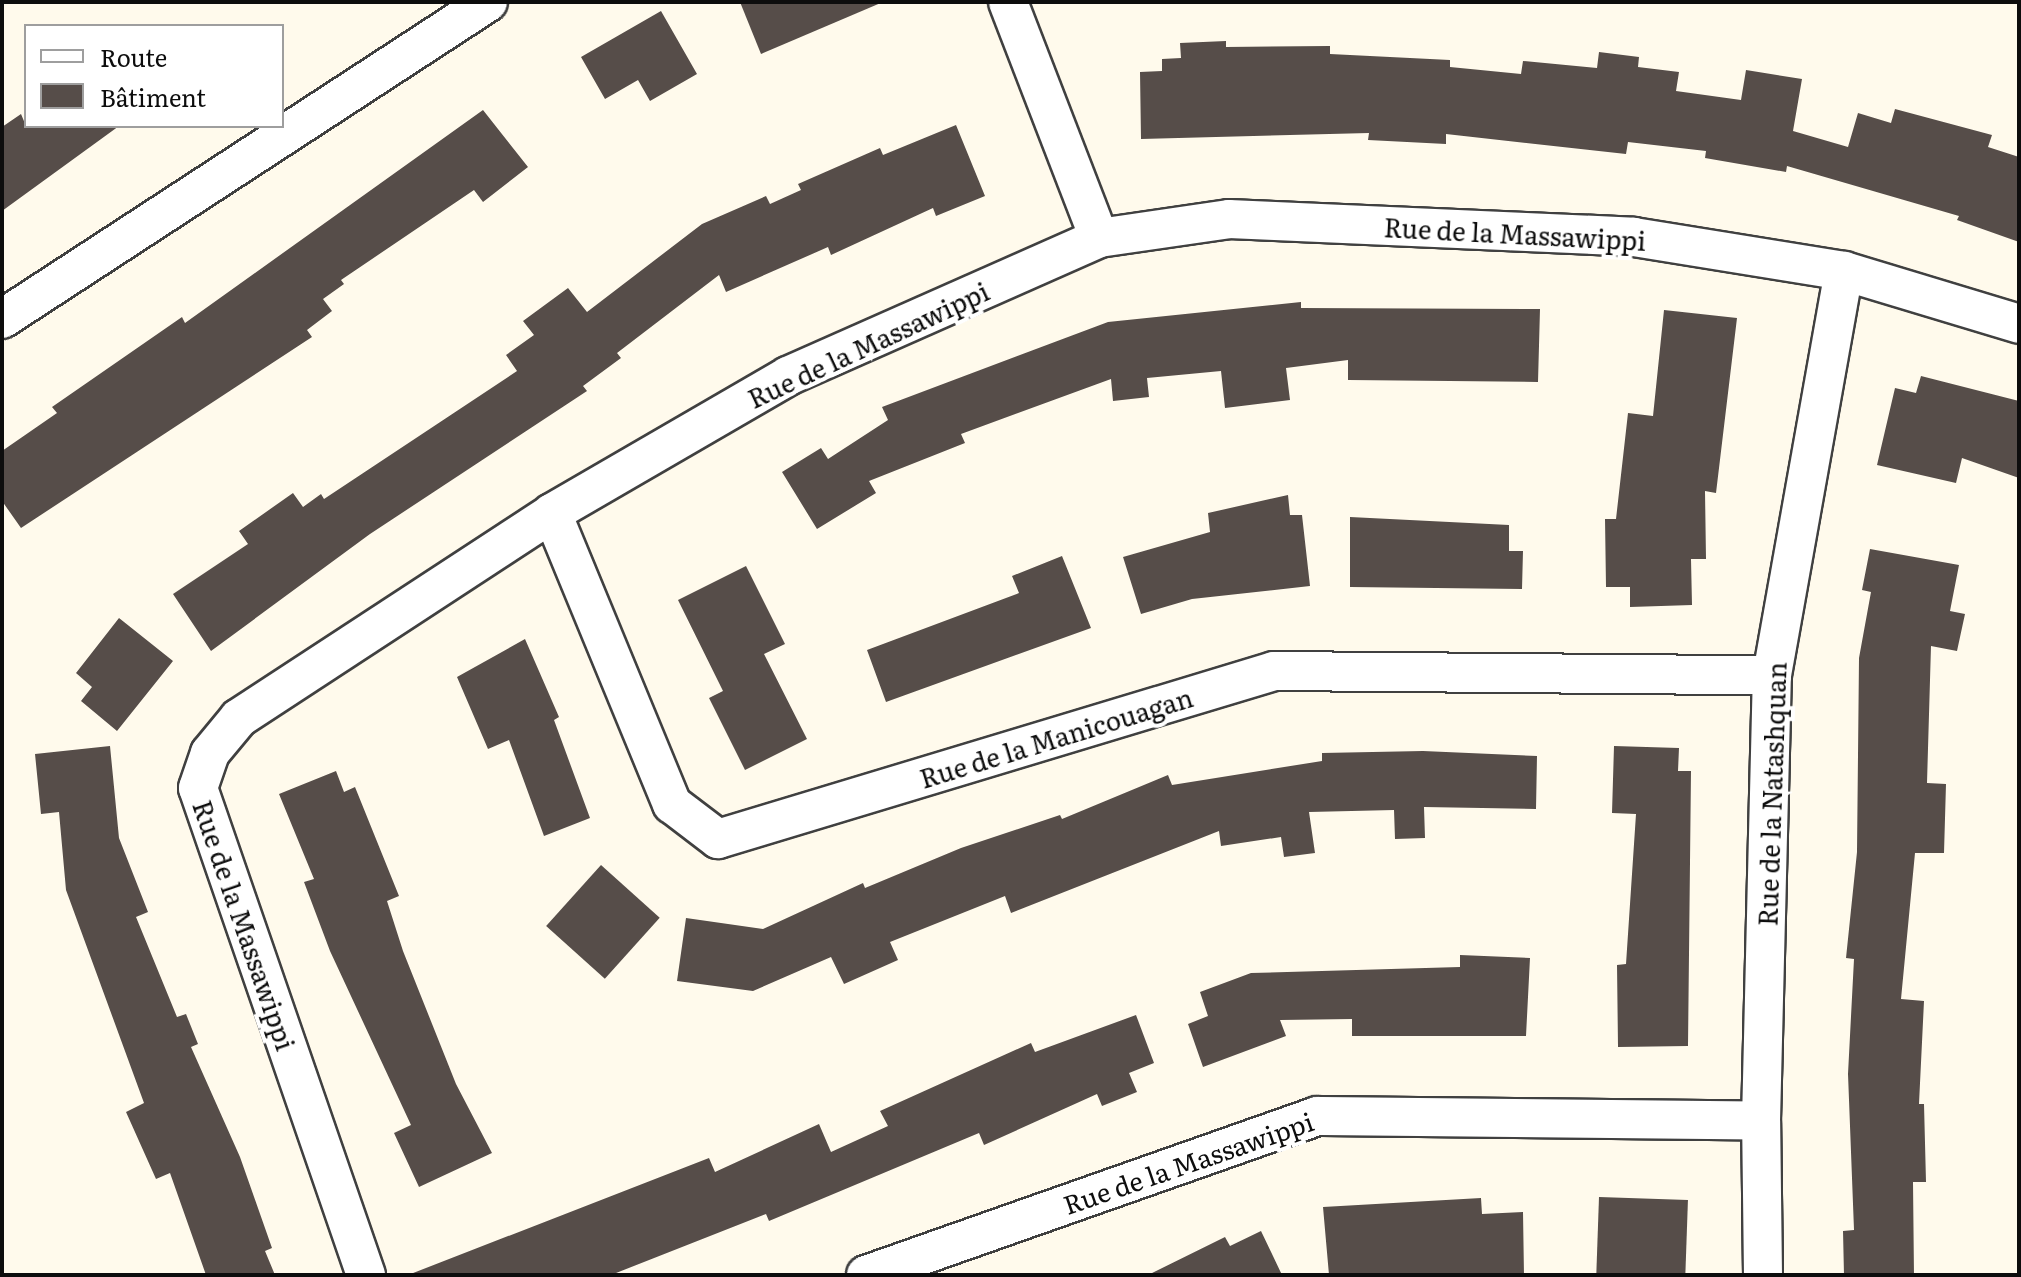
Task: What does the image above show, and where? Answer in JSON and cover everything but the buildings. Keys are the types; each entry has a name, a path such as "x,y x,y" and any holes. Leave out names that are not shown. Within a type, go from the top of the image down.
{"street":[{"path":"2,319 488,2"},
{"path":"1008,2 1099,238"},
{"name":"Rue de la Massawippi","path":"366,1275 198,788 210,753 239,718 552,513 788,376 1099,238 1229,219 1634,237 1844,271 2019,324"},
{"name":"Rue de la Natashquan","path":"1763,1275 1761,1121 1772,675 1844,271"},
{"name":"Rue de la Manicouagan","path":"552,513 672,804 718,839 1274,671 1772,675"},
{"name":"Rue de la Massawippi","path":"866,1275 1317,1116 1761,1121"}]}
